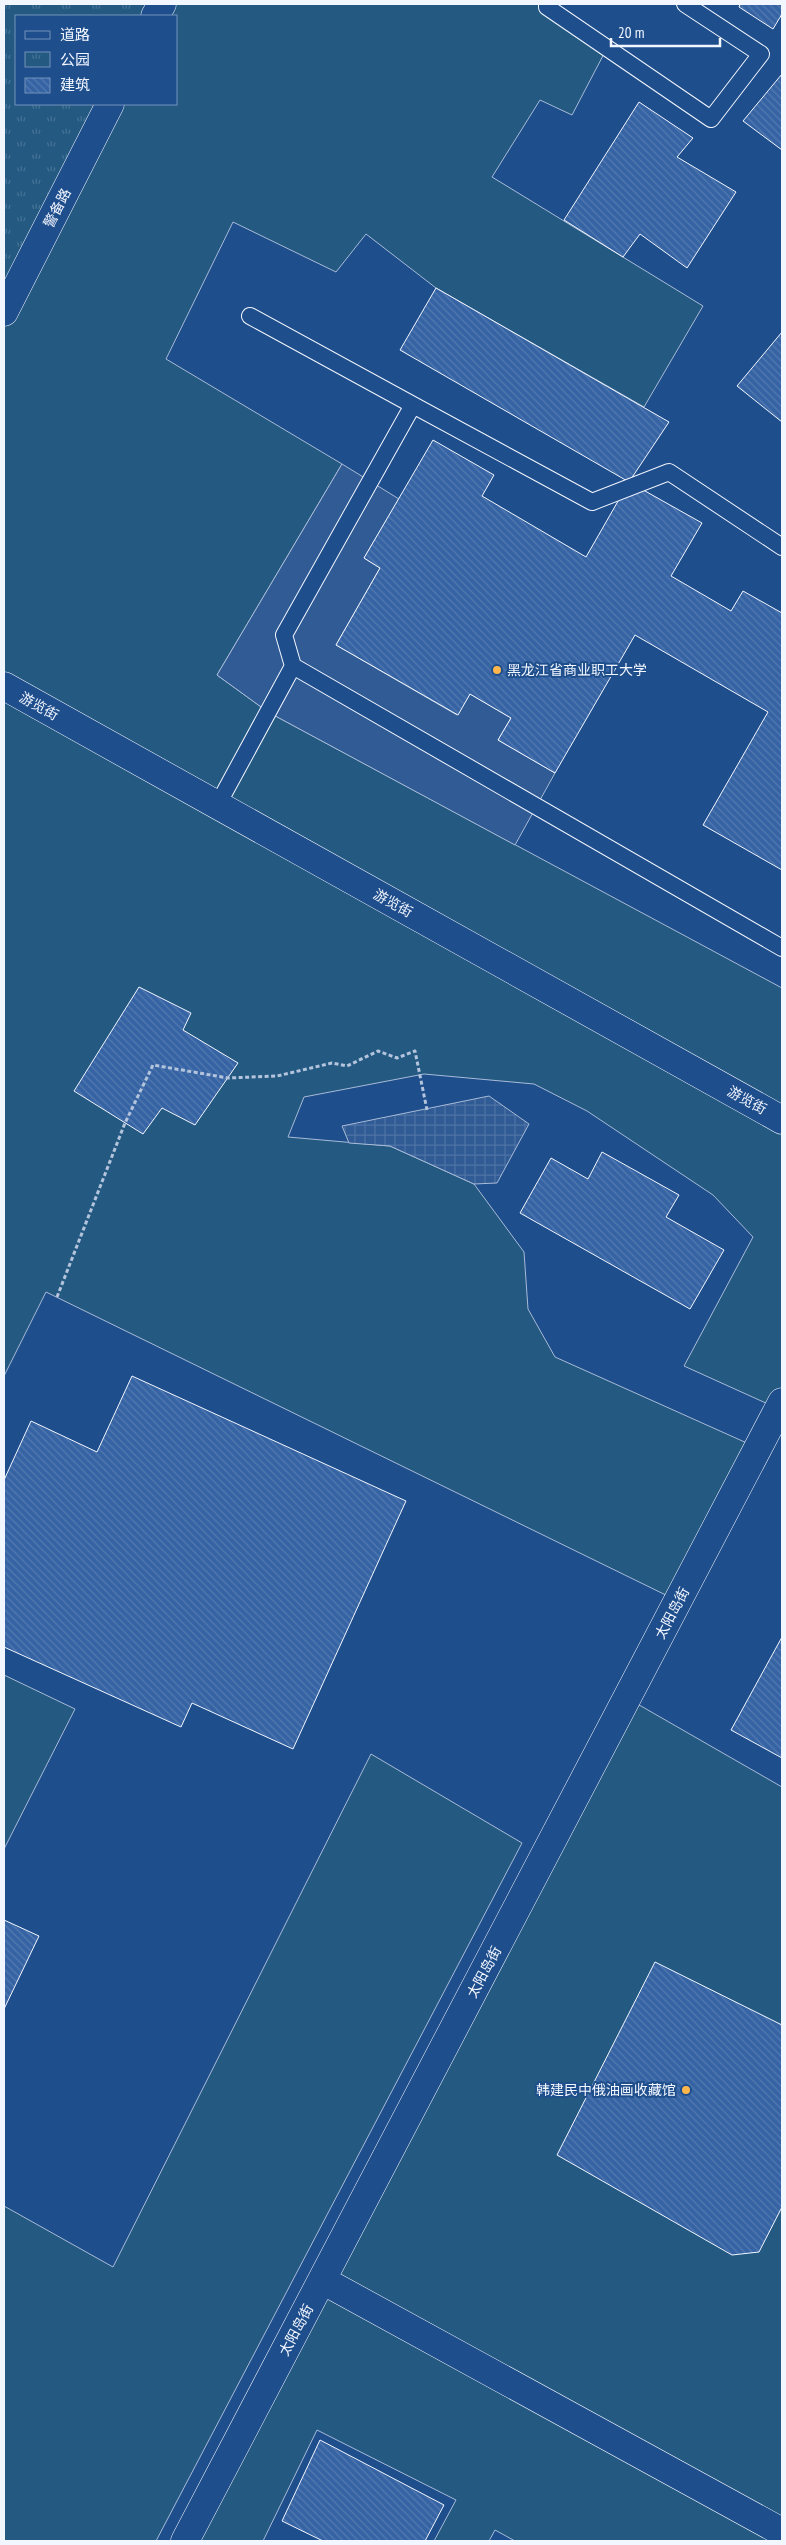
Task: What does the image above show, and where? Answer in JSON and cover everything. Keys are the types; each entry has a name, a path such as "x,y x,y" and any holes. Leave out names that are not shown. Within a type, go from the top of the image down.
{"street":[{"path":"156,15 162,4"},
{"name":"警备路","path":"4,312 109,105"},
{"name":"游览街","path":"4,686 782,1120"},
{"name":"太阳岛街","path":"185,2541 782,1402"},
{"path":"322,2280 782,2532"}],"lane":[{"path":"547,4 547,7 711,119 761,54 685,4"},
{"path":"250,316 592,502 669,472 782,547"},
{"path":"413,405 284,635 293,666 782,948"},
{"path":"218,806 293,666"}],"path":[{"path":"57,1297 125,1123 153,1065 228,1078 277,1076 332,1063 347,1066 378,1050 397,1058 415,1051 427,1110"}],"green space":[{"path":"4,4 149,4 144,15 15,15 15,105 98,105 4,291"},
{"path":"166,4 547,4 607,48 572,115 540,100 492,177 703,306 644,407 436,288 366,234 336,272 233,222 166,359 342,464 217,675 268,712 782,988 782,1402 779,1409 684,1366 753,1237 713,1195 587,1111 534,1084 424,1074 304,1097 288,1137 390,1146 474,1184 524,1252 528,1309 555,1357 758,1448 678,1601 46,1292 4,1376 4,317 113,105 178,105 178,15 160,15"},
{"path":"4,1675 75,1709 4,1849"},
{"path":"627,1698 782,1787 782,2541 515,2541 495,2530 489,2541 434,2541 456,2500 317,2430 263,2541 185,2541"},
{"path":"371,1754 522,1843 156,2541 4,2541 4,2206 113,2267"}],"shaded area":[{"path":"342,464 399,499 364,558 380,568 336,645 457,715 470,694 511,718 498,740 555,773 515,845 268,712 217,675"},
{"path":"489,1096 529,1124 497,1183 474,1184 390,1146 349,1143 342,1126"}],"building":[{"path":"740,4 782,4 782,14 773,29 739,7"},
{"path":"782,74 782,150 743,121"},
{"path":"639,102 693,138 677,157 736,192 687,268 640,234 623,257 564,220"},
{"path":"436,288 669,422 629,482 400,350"},
{"path":"782,332 782,422 737,386"},
{"name":"黑龙江省商业职工大学","path":"433,440 494,475 482,496 586,557 629,482 702,523 671,576 731,611 743,591 782,613 782,870 703,825 768,712 635,635 555,773 498,740 511,718 470,694 458,715 336,645 380,568 364,558"},
{"path":"139,987 191,1013 183,1030 238,1063 195,1125 162,1108 143,1134 74,1091"},
{"path":"602,1152 679,1195 666,1217 724,1250 690,1309 520,1213 551,1158 588,1179"},
{"path":"132,1376 406,1501 293,1749 192,1703 181,1727 4,1647 4,1480 31,1421 97,1452"},
{"path":"782,1637 782,1758 731,1730"},
{"path":"4,1920 39,1936 4,2009"},
{"name":"韩建民中俄油画收藏馆","path":"655,1962 782,2025 782,2207 759,2252 732,2255 557,2155"},
{"path":"320,2440 444,2505 425,2541 323,2541 282,2521"}],"place":[{"name":"黑龙江省商业职工大学","path":"497,670"},
{"name":"韩建民中俄油画收藏馆","path":"686,2090"}]}
